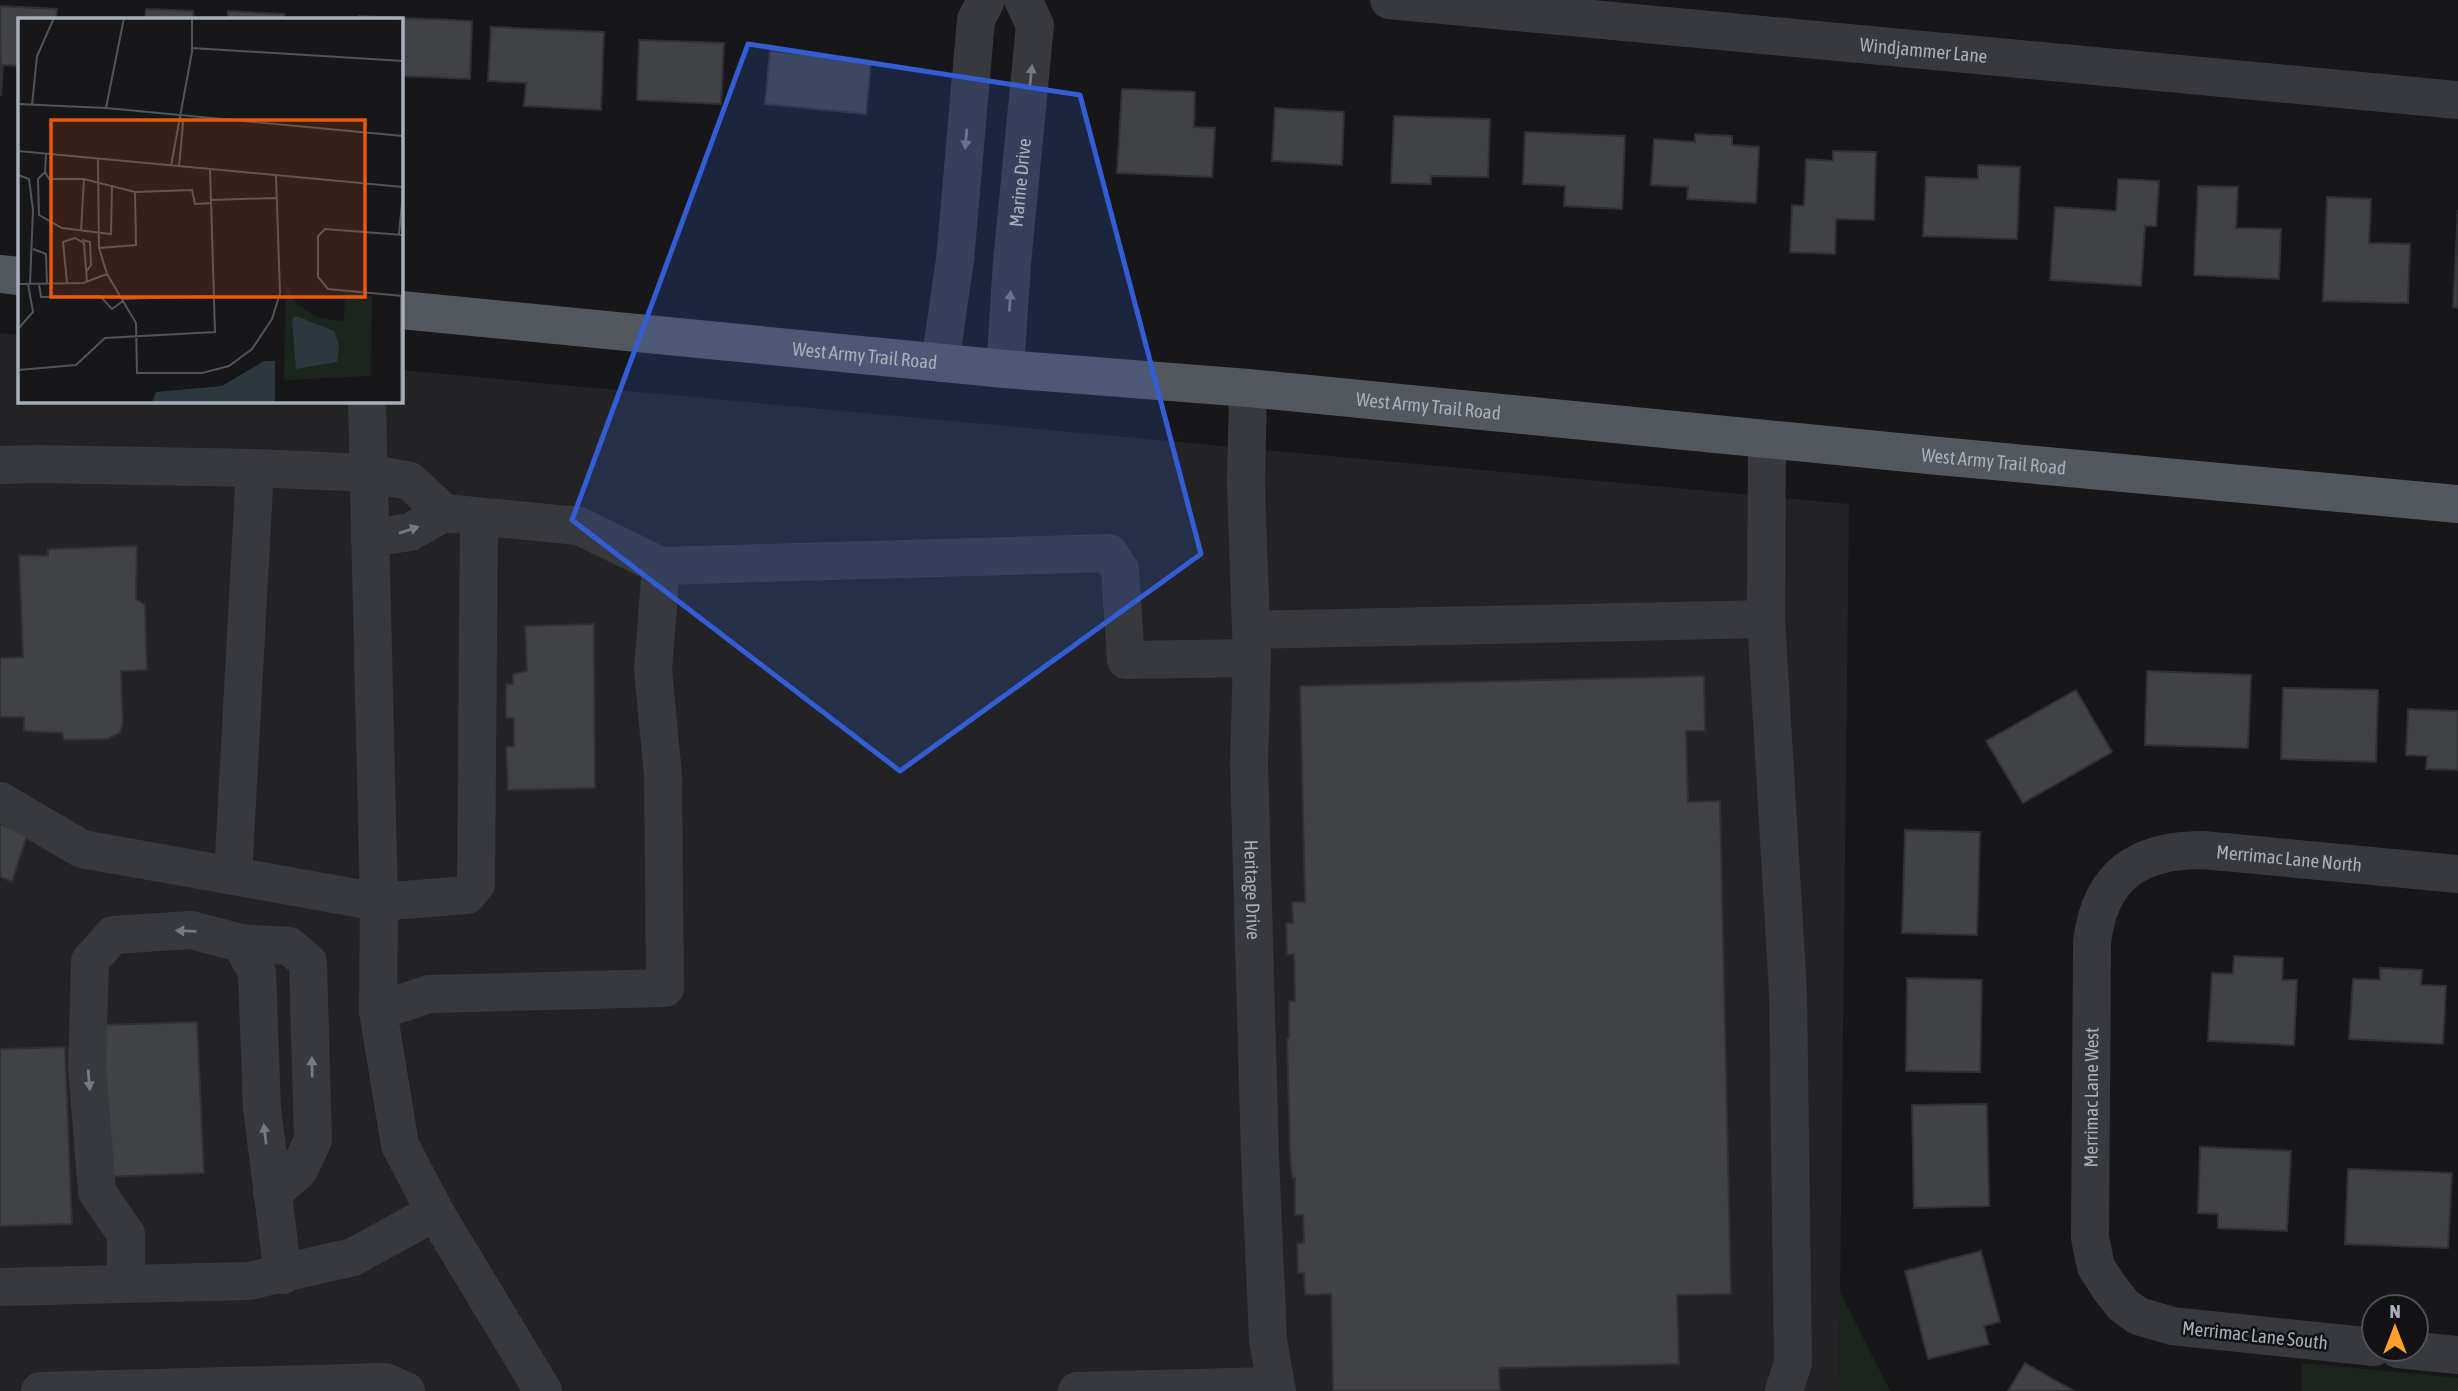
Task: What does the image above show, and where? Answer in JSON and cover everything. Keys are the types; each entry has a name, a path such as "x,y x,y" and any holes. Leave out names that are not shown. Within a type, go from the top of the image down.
{"main road":[{"path":"0,274 18,276"},
{"name":"West Army Trail Road","path":"402,310 940,363 1248,388 1767,440 2458,504"}],"street":[{"path":"940,363 955,260 976,20 986,0"},
{"name":"Marine Drive","path":"1005,369 1012,262 1035,25 1023,0"},
{"name":"Windjammer Lane","path":"1389,0 2458,100"},
{"name":"Heritage Drive","path":"1248,388 1246,485 1251,644 1249,763 1258,1106 1268,1340 1276,1389"},
{"path":"367,402 379,902 378,1011 400,1144 435,1212 543,1391"},
{"path":"1767,440 1766,619 1788,992 1793,1363 1784,1391"},
{"path":"0,465 255,468 368,473 411,481 462,515"},
{"path":"233,876 255,468"},
{"path":"370,538 410,532 462,515 579,526 661,566 1109,553 1120,570 1126,660 1251,644 1766,619"},
{"path":"0,801 82,849 379,902 467,895 476,884 462,515"},
{"path":"378,1011 429,994 665,988 663,775 653,670 661,566"},
{"name":"Merrimac Lane North","path":"2125,871 2146,859 2175,850 2203,850 2458,874"},
{"name":"Merrimac Lane West","path":"2125,871 2106,892 2095,917 2092,942 2090,1238 2096,1267 2123,1305 2138,1316"},
{"path":"125,1283 125,1234 97,1192 88,1067 90,961 113,935 191,930 241,943 289,946 308,962 313,1140 299,1170 272,1193"},
{"path":"241,943 257,972 262,1108 283,1275"},
{"path":"0,1287 249,1281 353,1257 435,1212"},
{"name":"Merrimac Lane South","path":"2138,1316 2172,1326 2360,1346"},
{"path":"2430,1352 2458,1355"},
{"path":"40,1391 385,1382 406,1391"},
{"path":"1077,1391 1276,1389"}],"highlighted area":[{"path":"748,44 1080,95 1201,554 900,771 572,520"}],"shaded area":[{"path":"0,333 18,335 18,402 402,402 402,370 1849,504 1839,1391 0,1391"},
{"path":"1840,1292 1890,1391 1839,1391"},
{"path":"2302,1363 2458,1378 2458,1391 2301,1391"}],"building":[{"path":"0,6 57,9 56,18 18,18 18,66 3,65 1,96"},
{"path":"146,9 193,11 193,18 145,18"},
{"path":"228,11 284,14 284,18 228,18"},
{"path":"359,16 472,21 470,79 402,76 402,18"},
{"path":"491,27 604,32 601,110 524,106 526,83 488,81"},
{"path":"639,40 724,43 721,104 637,100"},
{"path":"770,51 871,61 866,114 765,104"},
{"path":"1122,89 1195,92 1194,127 1215,128 1212,177 1117,173"},
{"path":"1275,108 1344,112 1342,165 1272,161"},
{"path":"1394,116 1490,119 1488,177 1431,176 1431,184 1391,183"},
{"path":"1525,132 1625,136 1622,209 1564,206 1565,186 1523,184"},
{"path":"1695,134 1732,136 1732,145 1759,147 1756,203 1687,199 1688,187 1651,185 1654,139 1695,142"},
{"path":"1833,151 1876,152 1874,220 1836,219 1835,254 1790,252 1792,205 1804,206 1806,159 1833,161"},
{"path":"1978,165 2020,167 2017,239 1923,236 1926,177 1978,179"},
{"path":"2118,179 2159,181 2156,226 2145,226 2141,286 2050,280 2055,207 2116,211"},
{"path":"2198,186 2238,187 2236,228 2281,229 2279,279 2194,275"},
{"path":"2327,197 2371,199 2369,243 2410,244 2408,303 2323,301"},
{"path":"2458,210 2458,308 2453,307"},
{"path":"137,546 136,599 145,605 147,670 121,671 123,723 120,733 108,739 64,740 62,733 24,731 24,717 0,717 0,658 23,657 19,555 48,556 48,549"},
{"path":"594,624 595,788 508,790 506,747 514,746 514,718 506,718 506,684 513,684 513,674 527,671 525,626"},
{"path":"2147,671 2251,675 2248,748 2145,745"},
{"path":"1704,676 1705,731 1686,731 1688,802 1720,801 1731,1294 1677,1295 1679,1364 1499,1368 1500,1391 1333,1391 1331,1294 1305,1295 1304,1273 1298,1273 1297,1244 1304,1243 1303,1215 1295,1215 1295,1178 1292,1178 1290,1154 1287,1038 1289,1001 1295,1001 1294,954 1287,955 1286,923 1293,923 1292,902 1305,902 1300,686"},
{"path":"2283,688 2378,690 2376,762 2281,759"},
{"path":"2076,690 2112,752 2023,803 1986,741"},
{"path":"2408,709 2458,711 2458,770 2426,769 2427,756 2406,755"},
{"path":"0,824 27,835 12,882 0,877"},
{"path":"1905,830 1980,832 1977,935 1902,933"},
{"path":"2234,956 2283,958 2282,980 2297,980 2294,1045 2208,1041 2212,973 2233,974"},
{"path":"2380,968 2422,970 2421,985 2446,986 2443,1044 2349,1039 2353,979 2380,980"},
{"path":"1907,978 1982,980 1980,1072 1906,1071"},
{"path":"197,1022 204,1173 104,1177 100,1025"},
{"path":"65,1047 72,1224 0,1226 0,1049"},
{"path":"1987,1104 1989,1206 1914,1208 1912,1105"},
{"path":"2200,1147 2291,1151 2287,1231 2218,1228 2218,1214 2198,1213"},
{"path":"2348,1169 2452,1173 2448,1248 2345,1244"},
{"path":"1981,1251 2000,1322 1984,1326 1989,1344 1928,1359 1905,1271"},
{"path":"2025,1363 2074,1391 2008,1391"}]}
